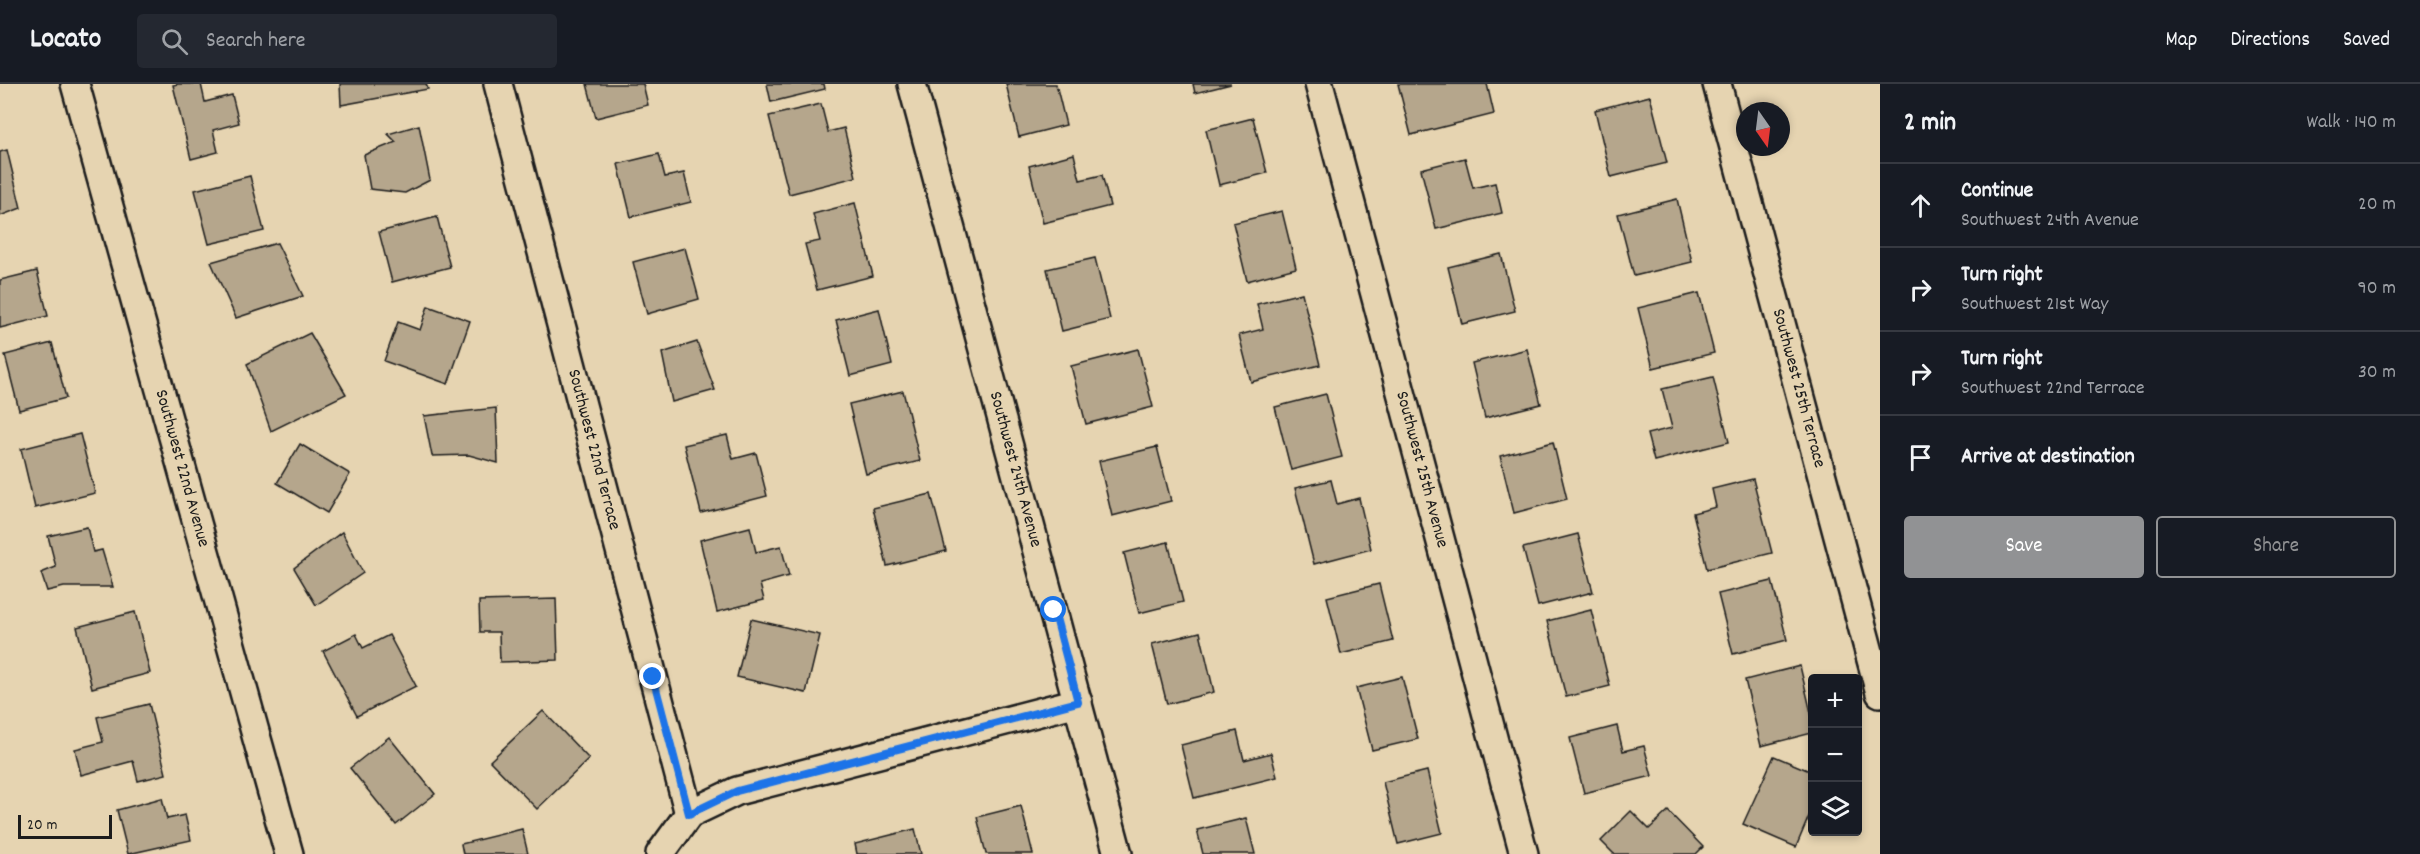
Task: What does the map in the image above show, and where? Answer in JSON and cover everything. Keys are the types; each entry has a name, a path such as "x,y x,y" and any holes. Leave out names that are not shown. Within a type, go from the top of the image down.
{"street":[{"name":"Southwest 22nd Avenue","path":"75,84 289,854"},
{"name":"Southwest 22nd Terrace","path":"498,84 689,814"},
{"name":"Southwest 24th Avenue","path":"912,84 1118,854"},
{"name":"Southwest 25th Avenue","path":"1319,84 1524,854"},
{"name":"Southwest 25th Terrace","path":"1717,84 1880,693"},
{"path":"660,854 689,814 737,791 1078,702"}],"building":[{"path":"201,84 205,102 232,95 239,123 213,130 218,152 191,159 173,85"},
{"path":"340,84 426,84 428,89 341,105"},
{"path":"587,84 643,84 648,105 596,118"},
{"path":"767,84 824,84 825,89 771,102"},
{"path":"1006,84 1056,84 1066,125 1019,137"},
{"path":"1193,84 1231,84 1195,93"},
{"path":"1398,84 1487,84 1494,114 1411,135"},
{"path":"1650,96 1667,163 1611,177 1595,110"},
{"path":"821,104 828,132 844,128 856,177 789,194 769,116"},
{"path":"1253,118 1267,173 1219,185 1206,130"},
{"path":"419,125 430,180 405,193 370,189 364,155 396,142 388,134"},
{"path":"7,150 21,208 0,216 0,152"},
{"path":"659,154 665,177 684,173 691,202 631,217 618,164"},
{"path":"1074,154 1080,180 1102,175 1110,206 1043,223 1029,166"},
{"path":"1465,158 1473,188 1495,183 1502,213 1436,229 1421,169"},
{"path":"250,176 264,231 209,244 195,190"},
{"path":"1677,199 1692,262 1634,276 1618,214"},
{"path":"855,203 873,276 817,290 805,244 820,241 813,214"},
{"path":"1282,211 1296,268 1247,281 1233,223"},
{"path":"437,217 450,267 392,282 379,232"},
{"path":"277,243 303,296 236,318 211,262"},
{"path":"685,248 699,299 647,314 633,262"},
{"path":"1501,254 1515,311 1462,324 1448,267"},
{"path":"1095,258 1110,319 1062,331 1047,269"},
{"path":"37,271 48,316 0,328 0,280"},
{"path":"1302,293 1320,365 1251,382 1239,335 1263,329 1257,304"},
{"path":"1699,293 1714,353 1653,368 1638,308"},
{"path":"428,306 470,321 448,384 384,361 398,322 420,330"},
{"path":"879,309 892,365 850,376 836,320"},
{"path":"310,333 346,394 271,431 247,364"},
{"path":"697,342 715,390 672,402 662,353"},
{"path":"52,343 66,398 19,410 5,355"},
{"path":"1138,349 1153,407 1086,424 1071,366"},
{"path":"1527,349 1541,404 1485,418 1472,363"},
{"path":"1713,377 1729,442 1654,461 1647,434 1672,428 1662,389"},
{"path":"903,391 920,461 866,474 849,404"},
{"path":"1326,394 1342,457 1291,470 1275,407"},
{"path":"496,408 498,463 469,455 432,456 424,416"},
{"path":"80,434 95,493 35,508 21,449"},
{"path":"727,435 733,459 756,453 767,496 701,513 684,445"},
{"path":"1553,442 1567,499 1514,513 1500,456"},
{"path":"300,444 350,474 327,513 277,483"},
{"path":"1157,447 1171,501 1112,516 1099,461"},
{"path":"1753,479 1772,553 1707,569 1693,513 1716,507 1712,489"},
{"path":"1331,480 1337,504 1359,498 1371,549 1314,564 1295,488"},
{"path":"931,494 946,551 887,566 873,508"},
{"path":"87,527 93,552 102,550 113,587 64,587 47,591 41,573 56,567 48,536"},
{"path":"750,527 756,552 781,546 789,576 760,584 764,600 717,612 700,540"},
{"path":"342,532 363,573 316,605 294,568"},
{"path":"1578,534 1593,592 1538,606 1523,548"},
{"path":"1168,542 1183,602 1139,613 1124,553"},
{"path":"1772,581 1787,640 1733,654 1718,594"},
{"path":"1379,584 1393,641 1341,654 1327,597"},
{"path":"556,599 558,660 500,662 499,632 480,632 479,601"},
{"path":"1591,610 1610,686 1566,697 1547,621"},
{"path":"135,612 150,673 92,688 77,627"},
{"path":"751,619 820,635 806,693 737,677"},
{"path":"1200,632 1214,692 1167,704 1152,644"},
{"path":"356,634 363,648 389,635 416,686 357,716 323,651"},
{"path":"1800,666 1808,700 1808,734 1761,746 1745,680"},
{"path":"1402,677 1418,739 1372,750 1356,688"},
{"path":"149,704 166,774 138,781 133,761 81,775 75,749 103,742 97,717"},
{"path":"543,711 589,759 537,809 490,761"},
{"path":"1617,726 1623,751 1644,746 1652,776 1584,793 1570,738"},
{"path":"1237,731 1244,760 1271,753 1277,777 1194,798 1181,745"},
{"path":"389,737 435,794 396,825 350,768"},
{"path":"1774,756 1808,770 1808,818 1796,847 1743,824"},
{"path":"1427,771 1442,833 1398,844 1383,782"},
{"path":"162,798 167,819 185,815 191,840 128,854 117,810"},
{"path":"1021,806 1033,854 986,854 977,817"},
{"path":"1631,811 1649,829 1668,811 1703,847 1696,854 1614,854 1601,841"},
{"path":"1246,818 1255,854 1203,854 1197,830"},
{"path":"522,829 528,854 463,854 461,844"},
{"path":"915,829 921,854 857,854 855,844"}],"route":[{"path":"653,677 689,814 737,791 1078,702 1054,610"}]}
